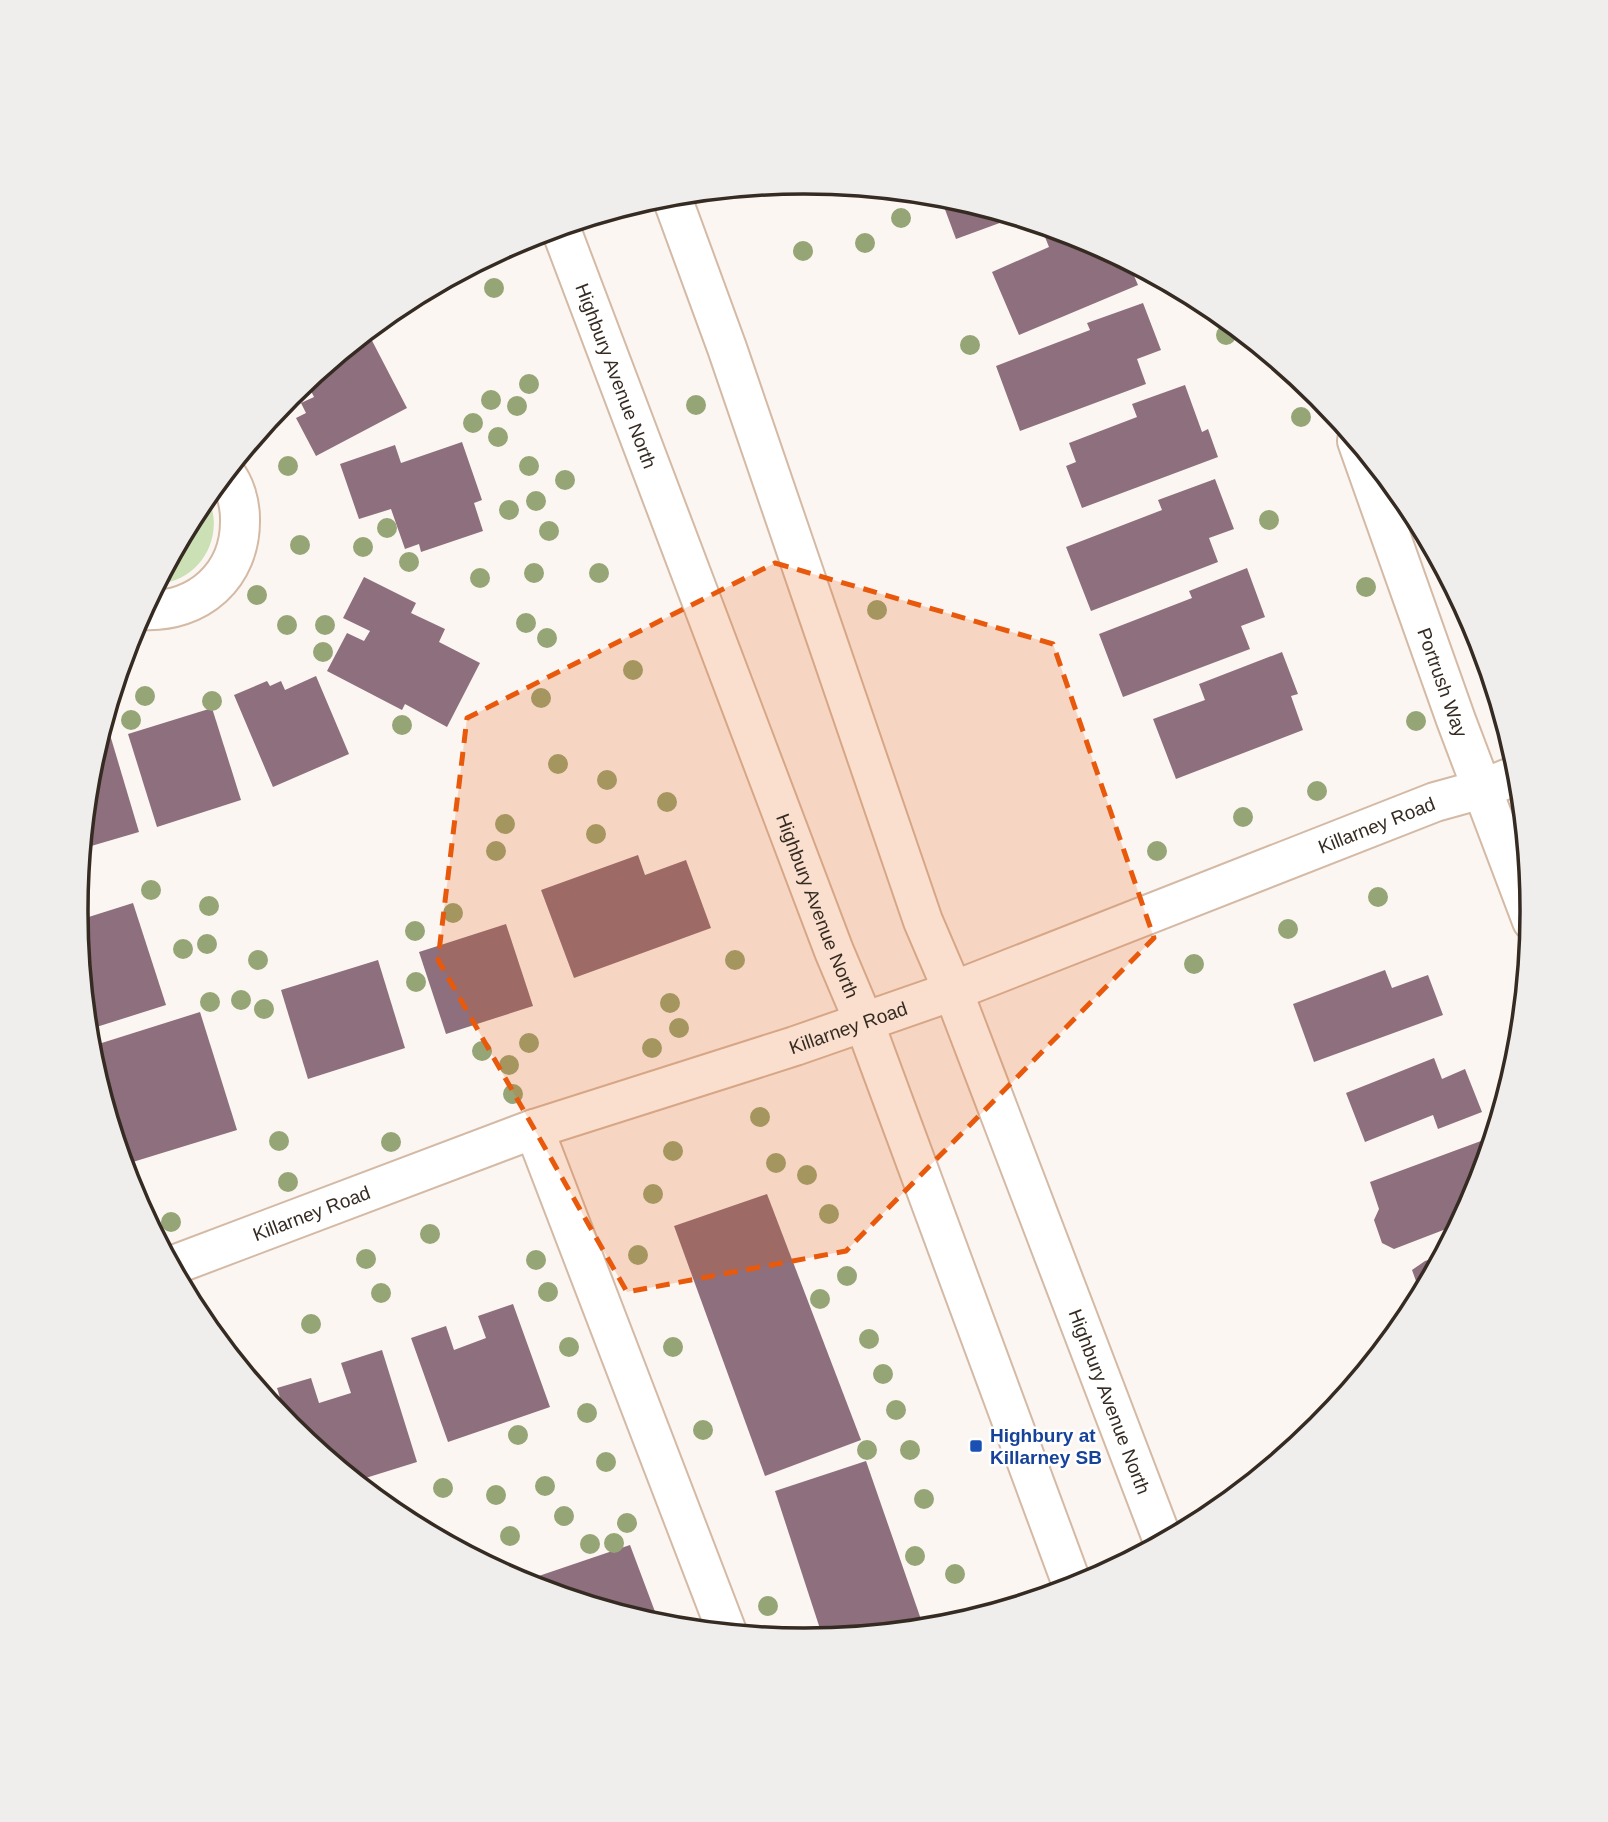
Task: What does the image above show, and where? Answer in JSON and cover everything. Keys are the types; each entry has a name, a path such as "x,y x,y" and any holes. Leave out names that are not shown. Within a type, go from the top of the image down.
{"main road":[{"name":"Highbury Avenue North","path":"675,206 727,348 923,921 953,990 1160,1533"},
{"name":"Highbury Avenue North","path":"564,237 834,951 864,1021 1069,1576"},
{"name":"Portrush Way","path":"1367,469 1520,888"},
{"path":"154,611 163,611 191,603 215,586 232,562 241,535 240,505 231,482"},
{"name":"Killarney Road","path":"180,1263 534,1129 795,1046 953,990 1435,802 1508,779"},
{"path":"534,1129 723,1622"}],"highlighted area":[{"path":"775,563 1053,644 1154,938 846,1251 627,1292 438,960 467,718"}],"green space":[{"path":"211,509 214,526 206,554 186,575 167,582"}],"building":[{"path":"945,208 1001,223 956,239"},
{"path":"1045,237 1121,268 1134,275 1138,285 1019,335 992,272 1049,247"},
{"path":"1143,303 1161,350 1137,359 1146,384 1020,431 996,366 1090,330 1087,323"},
{"path":"372,340 407,408 316,456 296,418 306,413 301,403 314,397 311,391"},
{"path":"1185,385 1202,432 1208,429 1218,457 1082,508 1066,466 1076,462 1069,443 1137,417 1132,404"},
{"path":"462,442 482,500 474,503 483,531 421,552 419,544 405,549 391,509 359,519 340,464 395,445 401,463"},
{"path":"1215,479 1234,529 1209,538 1218,562 1091,611 1066,547 1162,510 1158,500"},
{"path":"1247,568 1265,617 1241,626 1250,649 1123,697 1099,634 1192,598 1189,591"},
{"path":"364,577 416,603 411,613 445,629 439,642 480,663 447,727 405,704 402,710 327,671 347,633 364,641 370,631 343,618"},
{"path":"1282,652 1298,694 1291,696 1303,730 1176,779 1153,719 1205,700 1199,684"},
{"path":"316,676 349,754 273,787 234,695 267,681 270,686 281,681 285,690"},
{"path":"212,708 241,800 157,827 128,734"},
{"path":"110,735 139,832 91,846 101,771"},
{"path":"638,855 645,875 686,860 711,928 574,978 541,890"},
{"path":"133,903 166,1005 97,1027 89,958 88,917"},
{"path":"506,924 533,1006 446,1034 419,952"},
{"path":"378,960 405,1048 308,1079 281,990"},
{"path":"1385,970 1392,988 1428,975 1443,1015 1314,1062 1293,1004"},
{"path":"200,1012 237,1130 134,1162 112,1096 100,1044"},
{"path":"1434,1058 1442,1079 1465,1069 1482,1112 1438,1129 1433,1115 1365,1142 1346,1093"},
{"path":"1482,1142 1447,1229 1394,1249 1382,1243 1374,1220 1379,1209 1370,1182"},
{"path":"767,1194 861,1440 765,1476 674,1226"},
{"path":"1430,1259 1417,1283 1412,1270"},
{"path":"513,1304 550,1407 448,1442 411,1338 446,1326 454,1350 486,1338 478,1316"},
{"path":"382,1350 417,1462 366,1478 332,1450 281,1400 277,1388 311,1378 319,1403 351,1393 341,1363"},
{"path":"866,1461 920,1618 820,1627 775,1491"},
{"path":"630,1545 655,1612 619,1603 538,1576"}],"place":[{"name":"Highbury at Killarney SB","path":"976,1446"}]}
